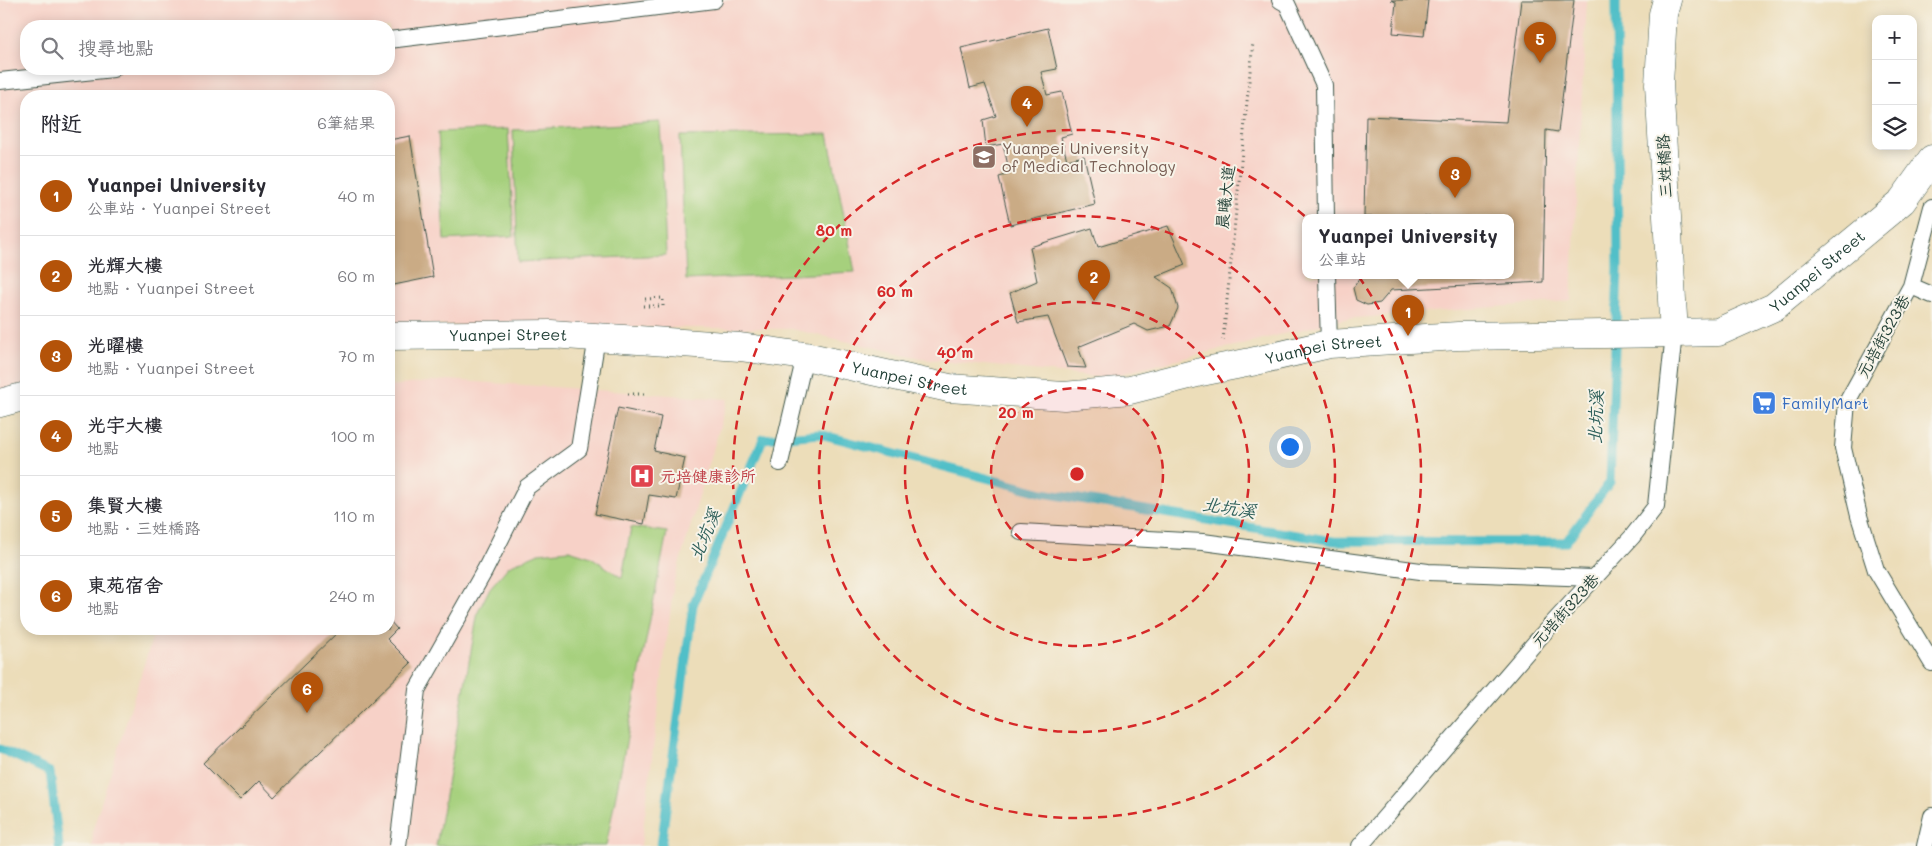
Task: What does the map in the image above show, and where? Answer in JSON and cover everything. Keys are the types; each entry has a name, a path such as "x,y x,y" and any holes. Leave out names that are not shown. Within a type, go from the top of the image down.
{"street":[{"name":"三姓橋路","path":"1667,0 1662,14 1659,84 1674,333"},
{"name":"Yuanpei Street","path":"395,336 551,334 740,347 805,356 949,388 1064,396 1130,390 1201,372 1329,344 1458,336 1718,332 1774,307 1902,200 1932,159"},
{"path":"0,403 20,398"}],"lane":[{"path":"395,39 714,0"},
{"path":"1280,0 1287,4 1324,85 1326,214"},
{"path":"0,81 56,75"},
{"name":"元培街323巷","path":"1932,208 1910,286 1847,402 1843,448 1859,516 1876,570 1932,664"},
{"path":"1327,279 1329,344"},
{"name":"元培街323巷","path":"1910,286 1932,295"},
{"name":"元培街323巷","path":"1360,846 1540,637 1632,537 1656,506 1674,333"},
{"path":"398,846 417,690 481,578 527,487 579,449 597,337"},
{"path":"780,463 805,356"},
{"path":"1021,532 1203,542 1428,572 1594,578"},
{"path":"1925,846 1932,816"}],"path":[{"name":"晨曦大道","path":"1222,344 1253,42"},
{"path":"643,306 663,306 663,298 645,299"},
{"path":"628,394 644,394"}],"shaded area":[{"name":"Yuanpei University of Medical Technology","path":"0,0 1587,0 1571,301 1344,319 1104,378 921,358 791,329 395,325 395,90 20,90 20,395 0,402"},
{"path":"448,380 728,399 674,582 641,846 92,846 93,829 153,635 395,635 395,385"}],"green space":[{"path":"660,122 666,255 518,262 513,130"},
{"path":"508,129 514,236 444,240 438,132"},
{"path":"828,134 855,272 686,280 680,136"},
{"path":"631,527 667,532 606,846 436,846 478,612 490,588 509,566 539,553 569,550 591,557 622,578"}],"building":[{"path":"1391,0 1428,0 1424,36 1393,33 1396,2"},
{"path":"1521,0 1574,0 1558,132 1546,130 1543,282 1391,290 1380,303 1367,305 1356,300 1353,288 1359,279 1514,279 1514,214 1364,214 1366,116 1506,122"},
{"path":"1048,28 1057,69 1041,72 1047,95 1062,92 1072,134 1061,137 1067,160 1084,156 1095,204 1010,225 999,177 1010,174 1003,144 986,147 983,120 996,116 985,84 970,88 961,48"},
{"path":"410,136 433,277 395,285 395,139"},
{"path":"1168,226 1185,265 1156,277 1172,288 1178,308 1170,326 1148,331 1134,324 1078,347 1086,368 1067,367 1048,317 1018,322 1010,293 1037,281 1030,247 1092,228 1098,247"},
{"name":"元培健康診所","path":"618,408 661,417 654,451 685,458 676,499 649,495 644,524 595,514"},
{"path":"335,635 391,635 387,639 411,663 274,797 259,781 240,800 203,763"}],"waterway":[{"name":"北坑溪","path":"661,846 693,605 763,439 820,434 1043,493 1333,541 1566,542 1610,482 1618,269 1616,0"},
{"name":"北坑溪","path":"0,749 50,772 59,846"}],"place":[{"name":"集賢大樓","path":"1540,63"},
{"name":"光宇大樓","path":"1027,127"},
{"name":"Yuanpei University of Medical Technology","path":"984,157"},
{"name":"光曜樓","path":"1455,198"},
{"name":"光輝大樓","path":"1094,301"},
{"name":"Yuanpei University","path":"1408,336"},
{"name":"FamilyMart","path":"1764,403"},
{"name":"元培健康診所","path":"642,476"},
{"name":"東苑宿舍","path":"307,713"}]}
